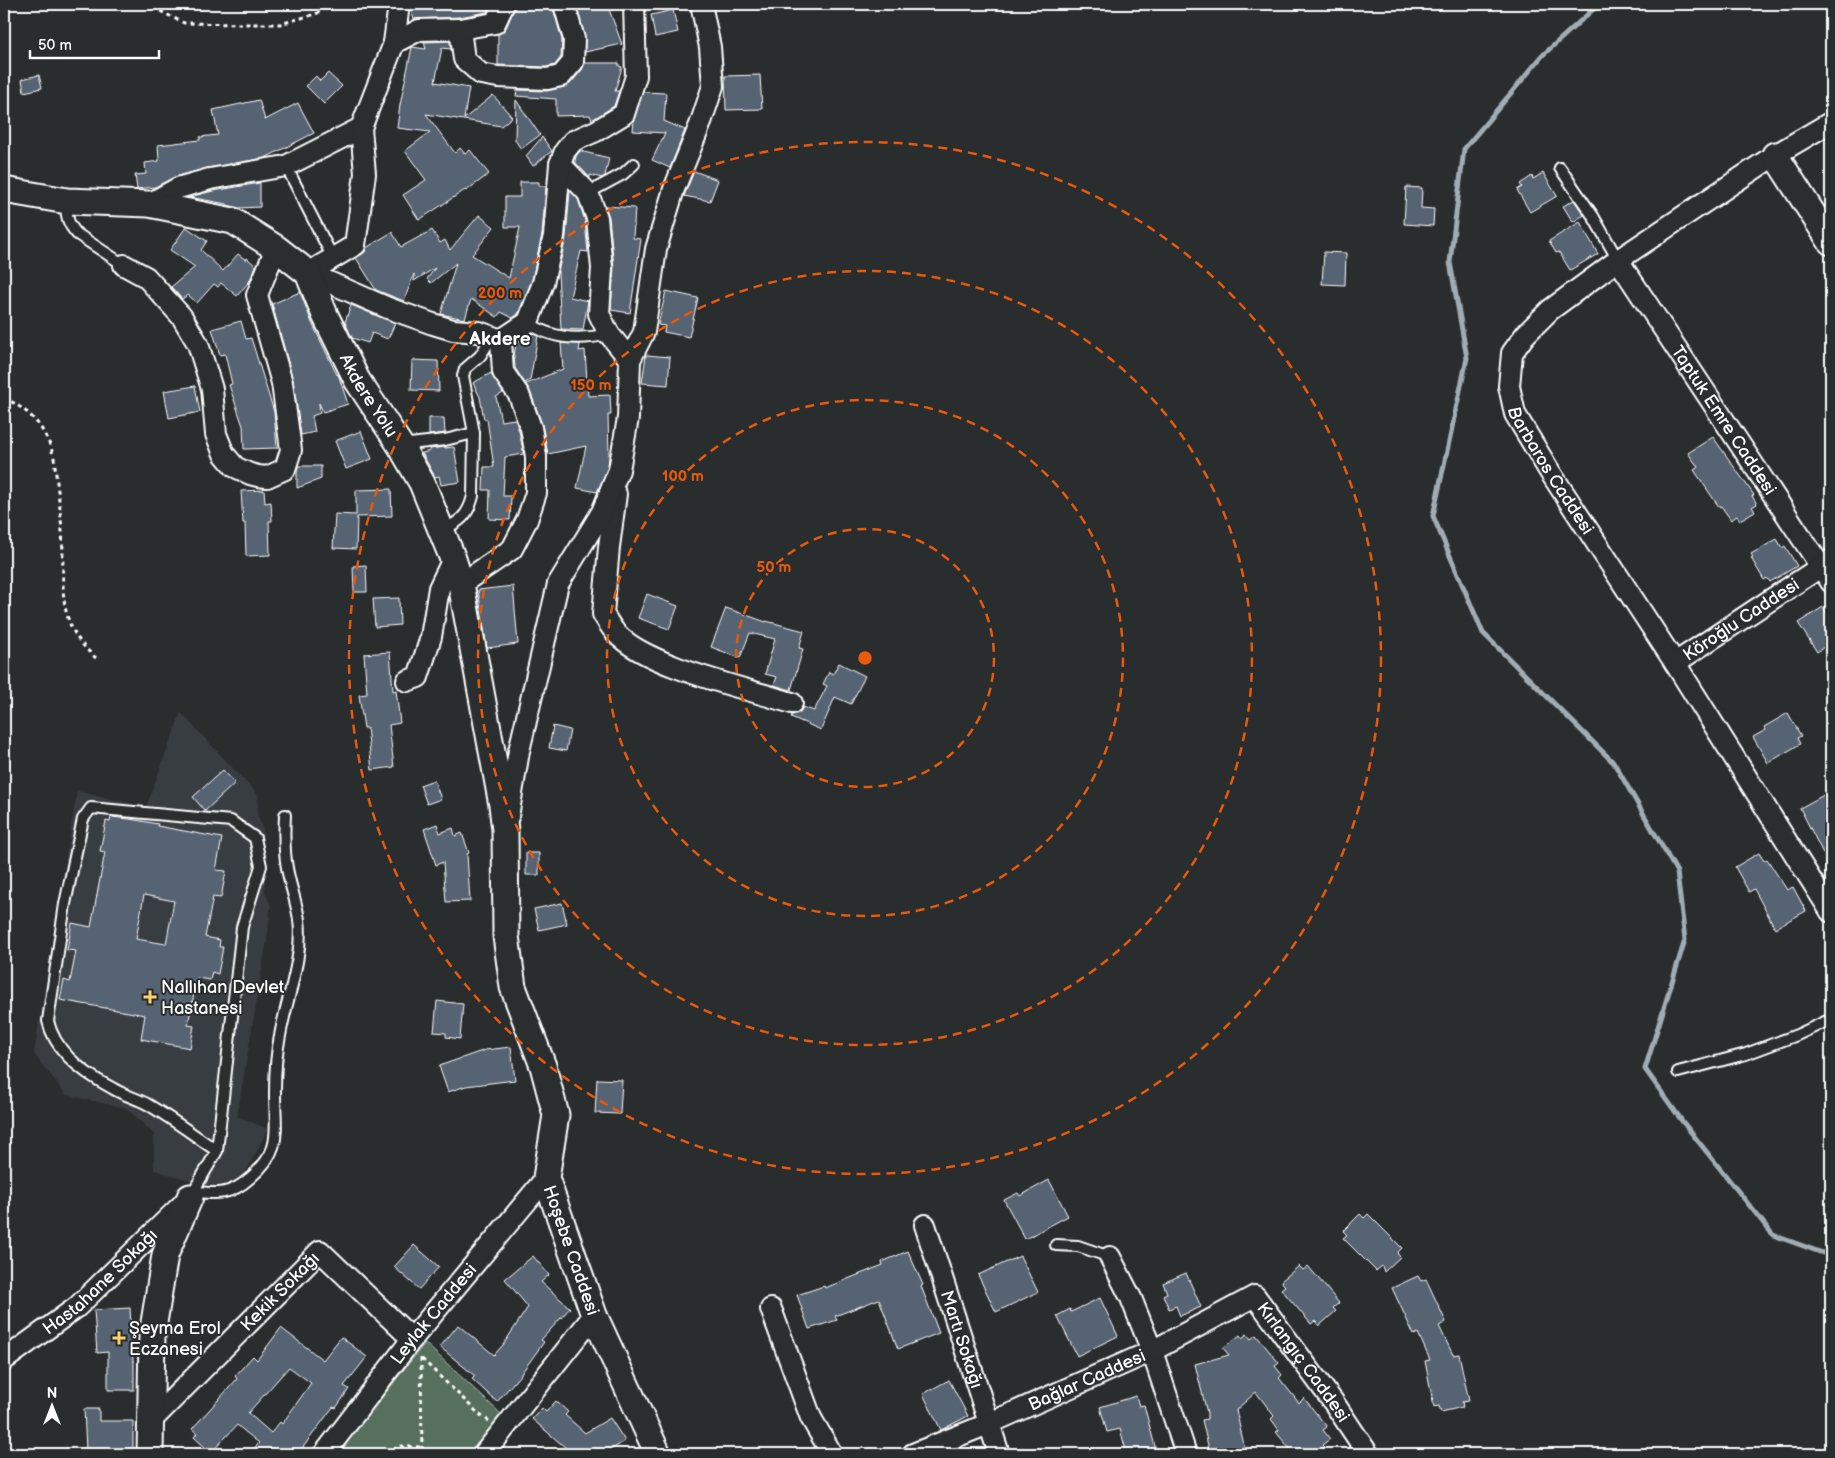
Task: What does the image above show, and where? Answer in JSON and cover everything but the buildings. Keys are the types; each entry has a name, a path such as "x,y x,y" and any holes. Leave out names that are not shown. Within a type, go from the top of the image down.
{"street":[{"path":"308,273 355,245 365,174 361,128 394,43 399,4"},
{"path":"394,43 419,30 460,29 495,23 504,4"},
{"path":"460,29 464,59 481,74 547,80 561,76 573,62 574,39 564,4"},
{"path":"308,273 388,308 453,330 479,332 496,338 528,322 543,283 554,236 560,164 565,151 573,141 596,131 624,114 636,76 634,4"},
{"path":"701,4 710,47 713,86 700,125 674,189 656,249 644,332 630,360 628,418 619,470 603,614 616,634 644,655 792,703"},
{"name":"Barbaros Caddesi","path":"1831,122 1775,156 1618,260 1550,310 1512,353 1508,386 1515,414 1550,472 1675,663 1831,912"},
{"path":"149,204 178,188 210,179 286,166 361,128"},
{"path":"1775,156 1831,242"},
{"path":"560,164 588,193 597,218 602,268 599,314 609,334 630,360"},
{"name":"Akdere Yolu","path":"4,190 67,201 149,204 232,221 276,248 308,273 325,315 357,380 400,445 422,483 453,560 461,584 505,830"},
{"path":"124,265 146,277 182,318 198,344 212,389 216,434 224,454 235,467 242,471 267,477 285,469 291,450 282,383 257,295 276,248"},
{"name":"Taptuk Emre Caddesi","path":"1618,260 1828,569"},
{"path":"461,584 512,550 536,493 536,456 531,428 519,395 503,372 496,338"},
{"path":"505,830 519,751 558,584 602,512 619,470"},
{"path":"407,681 418,677 431,638 439,588 453,560"},
{"name":"Köroğlu Caddesi","path":"1675,663 1828,569"},
{"name":"Hoşebe Caddesi","path":"505,830 506,936 513,987 543,1066 556,1115 546,1178 594,1315 658,1454"},
{"name":"Leylak Caddesi","path":"324,1454 409,1342 546,1178"},
{"path":"150,1454 152,1335 165,1255 192,1194"},
{"name":"Hastahane Sokağı","path":"4,1360 77,1307 192,1194"},
{"name":"Martı Sokağı","path":"925,1225 999,1454"},
{"name":"Kekik Sokağı","path":"150,1422 320,1251 409,1342"},
{"path":"1110,1257 1131,1298 1152,1351 1186,1454"},
{"name":"Bağlar Caddesi","path":"913,1454 988,1424 1152,1351 1255,1296"},
{"name":"Kırlangıç Caddesi","path":"1255,1296 1334,1403 1368,1454"},
{"path":"771,1309 811,1418 832,1454"},
{"path":"484,1454 594,1315"}],"lane":[{"path":"588,193 623,174 634,164"},
{"path":"286,166 334,258"},
{"path":"1560,168 1593,216 1618,260"},
{"path":"67,201 66,216 72,229 124,265"},
{"path":"528,322 540,330 558,336 588,338 609,334"},
{"path":"441,530 459,522 471,504 473,496 474,433 462,376 465,369 496,338"},
{"path":"400,445 445,440 474,433"},
{"path":"192,1194 217,1151 242,927 261,866 255,838 231,821 91,808 83,819 65,904 48,1020 50,1030 66,1054 96,1079 145,1103 217,1151"},
{"path":"192,1194 218,1194 234,1189 265,1164 274,1147 277,1128 275,1098 276,1062 296,961 299,921 287,868 284,842 285,815"},
{"path":"1678,1072 1746,1054 1797,1035 1831,1019"},
{"path":"1056,1244 1078,1246 1110,1257"}],"path":[{"path":"146,4 184,23 241,24 280,24 316,14 330,4"},
{"path":"4,398 32,417 43,431 51,446 62,532 63,599 65,610 80,642 96,658"},
{"path":"409,1342 422,1358 480,1415 504,1431"},
{"path":"422,1358 422,1454"},
{"path":"386,1454 401,1446 422,1447"}],"shaded area":[{"name":"Nallıhan Devlet Hastanesi","path":"181,713 259,796 257,815 263,829 265,892 271,906 237,1116 268,1129 237,1189 207,1185 154,1170 154,1134 126,1108 66,1095 34,1054 77,791 146,807"}],"green space":[{"path":"425,1343 501,1414 469,1454 337,1454"}],"waterway":[{"path":"1308,4 1313,6 1323,4"},
{"path":"1599,4 1543,55 1464,149 1450,262 1467,358 1433,516 1483,633 1614,763 1677,872 1685,940 1645,1069 1682,1121 1773,1235 1831,1256"}],"place":[{"name":"Nallıhan Devlet Hastanesi","path":"150,997"},
{"name":"Şeyma Erol Eczanesi","path":"119,1338"}],"district":[{"name":"Akdere","path":"500,339"}]}
